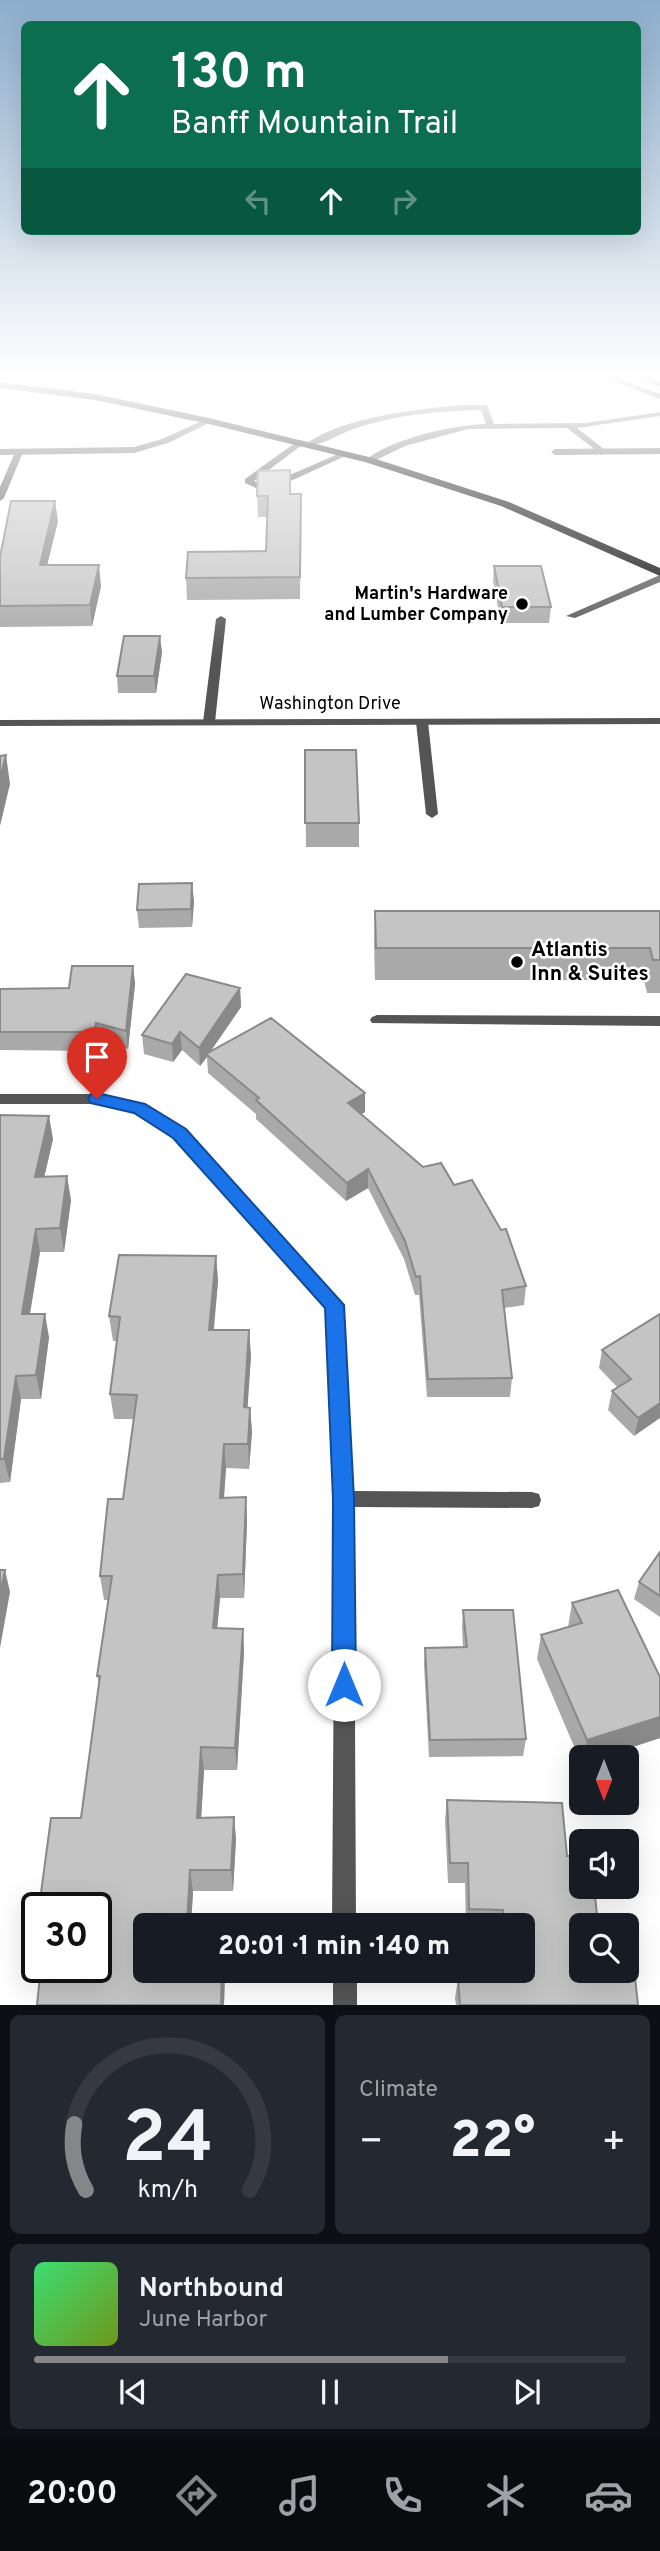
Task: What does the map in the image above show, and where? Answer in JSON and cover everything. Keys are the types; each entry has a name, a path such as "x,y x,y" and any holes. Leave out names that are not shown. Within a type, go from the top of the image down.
{"main road":[{"path":"402,471 505,504 660,572"}],"street":[{"path":"0,498 11,471"},
{"path":"264,471 248,481 258,486 272,486 307,471"},
{"path":"571,616 660,578"},
{"path":"209,722 221,618"},
{"name":"Washington Drive","path":"0,723 660,721"},
{"path":"422,722 432,814"},
{"path":"377,1020 660,1021"},
{"path":"0,1099 97,1099 139,1109 180,1133 334,1305 344,1499 344,1913"},
{"path":"344,1499 532,1500"},
{"path":"345,1983 345,2005"}],"building":[{"path":"258,471 290,471 290,494 301,494 300,577 186,578 188,552 266,551 268,496 257,496"},
{"path":"11,501 55,501 40,565 99,565 90,605 0,606 0,557"},
{"path":"494,566 541,566 551,607 502,607"},
{"path":"124,636 160,636 154,676 117,676"},
{"path":"305,750 356,750 359,823 305,823"},
{"path":"6,755 0,779 0,756"},
{"path":"192,883 191,909 137,910 139,884"},
{"path":"375,911 660,911 660,960 653,960 650,948 376,948"},
{"path":"72,966 133,966 126,1031 96,1023 95,1032 0,1032 0,989 69,988"},
{"path":"186,974 240,988 199,1048 180,1032 172,1044 142,1035"},
{"path":"271,1018 365,1093 348,1103 423,1167 441,1163 454,1185 472,1180 501,1230 506,1229 526,1286 502,1290 512,1378 428,1379 420,1276 416,1277 405,1241 368,1169 347,1183 256,1100 259,1098 206,1054"},
{"path":"0,1115 49,1116 35,1177 67,1176 60,1228 36,1229 22,1314 45,1314 36,1375 16,1376 4,1459 0,1459"},
{"path":"119,1255 216,1256 209,1330 249,1330 244,1407 250,1408 248,1444 224,1444 220,1498 246,1497 243,1574 218,1575 213,1628 243,1629 235,1748 201,1747 197,1818 234,1817 231,1870 190,1870 188,1913 133,1913 133,1983 222,1983 221,2005 37,2005 39,1983 112,1983 112,1892 41,1892 51,1818 81,1818 100,1676 97,1676 112,1576 100,1576 108,1499 123,1499 137,1395 110,1394 120,1317 109,1316"},
{"path":"660,1314 660,1403 638,1418 612,1391 631,1379 602,1350"},
{"path":"660,1552 660,1596 639,1582"},
{"path":"0,1570 5,1570 0,1594"},
{"path":"618,1590 660,1677 660,1717 587,1740 541,1635 582,1623 572,1603"},
{"path":"463,1610 513,1610 526,1739 430,1740 425,1648 467,1647"},
{"path":"447,1800 562,1803 569,1856 569,1899 595,1899 597,1913 569,1913 569,1983 636,1983 638,2005 460,2005 458,1983 535,1983 535,1913 469,1909 468,1863 450,1863"}],"place":[{"name":"Martin's Hardware and Lumber Company","path":"522,604"},
{"name":"Atlantis Inn & Suites","path":"517,962"}],"route":[{"path":"97,1099 139,1109 180,1133 334,1305 344,1499 344,1685"}]}
